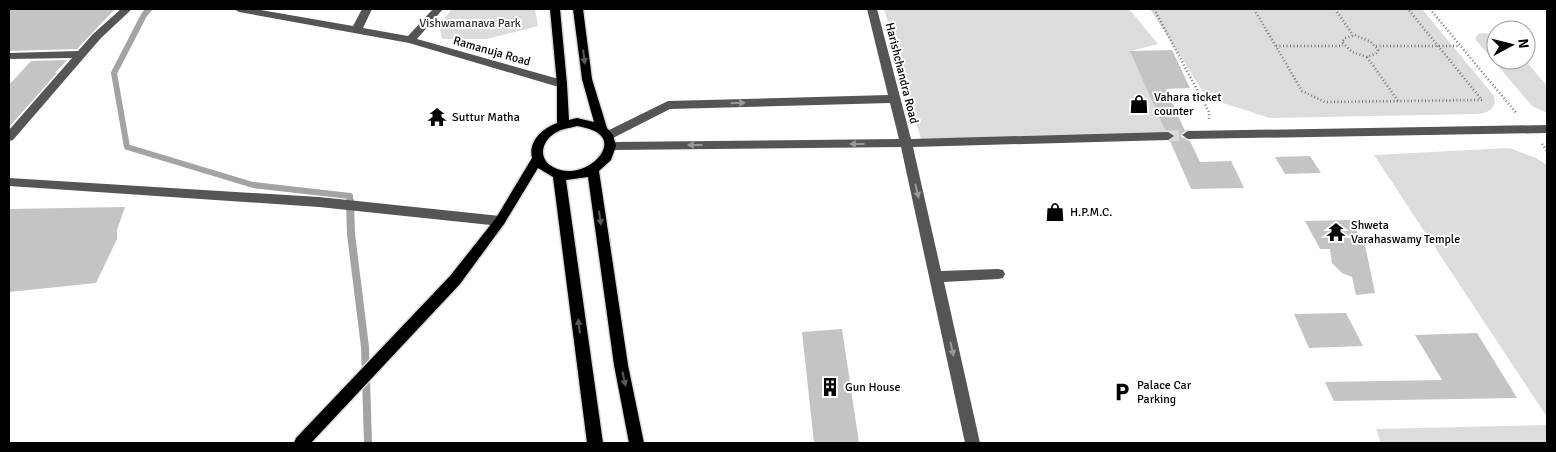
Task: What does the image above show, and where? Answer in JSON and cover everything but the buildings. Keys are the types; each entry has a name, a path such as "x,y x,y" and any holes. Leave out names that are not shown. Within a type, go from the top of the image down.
{"main road":[{"path":"554,9 562,84 563,125"},
{"path":"537,160 545,170 560,175 577,176 593,170 603,163 609,155 607,136 587,79 578,9"},
{"path":"301,443 455,280 500,221 537,160 537,150 541,139 550,131 563,125 583,123 607,136"},
{"path":"593,170 621,365 637,443"},
{"path":"560,175 595,443"}],"street":[{"path":"9,137 81,54 127,9"},
{"name":"Ramanuja Road","path":"239,9 268,11 356,31 410,40 562,84"},
{"path":"356,31 367,9"},
{"path":"410,40 438,9"},
{"name":"Harishchandra Road","path":"872,9 906,143 973,443"},
{"path":"9,56 81,54"},
{"path":"607,136 668,105 894,99"},
{"path":"1188,135 1547,129"},
{"path":"607,136 906,143 1168,136"},
{"path":"9,182 319,202 500,221"},
{"path":"936,277 998,274"}],"path":[{"path":"1154,9 1209,112 1209,135"},
{"path":"1254,9 1302,91 1325,102 1482,100 1408,9"},
{"path":"1335,9 1352,35"},
{"path":"1430,9 1547,151"},
{"path":"1343,46 1343,38 1352,35 1366,38 1376,46 1460,46"},
{"path":"1276,46 1343,46 1353,53 1367,56 1377,53 1376,46"},
{"path":"1367,56 1398,101"}],"green space":[{"name":"Vishwamanava Park","path":"452,9 535,9 538,26 487,39 442,39 439,25"},
{"path":"884,9 1129,9 1158,44 1131,51 1168,136 921,139"},
{"path":"1150,9 1422,9 1494,96 1495,103 1488,112 1476,114 1270,118 1207,98"},
{"path":"1486,33 1486,52 1475,39 1478,34"},
{"path":"1501,70 1533,70 1547,86 1547,113 1532,106"},
{"path":"1509,148 1536,158 1547,165 1547,417 1374,155"},
{"path":"1547,425 1547,443 1381,443 1376,429"}],"waterway":[{"path":"149,9 144,15 114,73 127,147 253,185 350,196 350,201"},
{"path":"350,201 351,234 365,347 368,443"}],"tunnel":[{"path":"1168,136 1188,135"}],"place":[{"name":"Vahara ticket counter","path":"1139,104"},
{"name":"Suttur Matha","path":"437,117"},
{"name":"H.P.M.C.","path":"1055,212"},
{"name":"Shweta Varahaswamy Temple","path":"1336,232"},
{"name":"Gun House","path":"830,387"},
{"name":"Palace Car Parking","path":"1122,392"}]}
